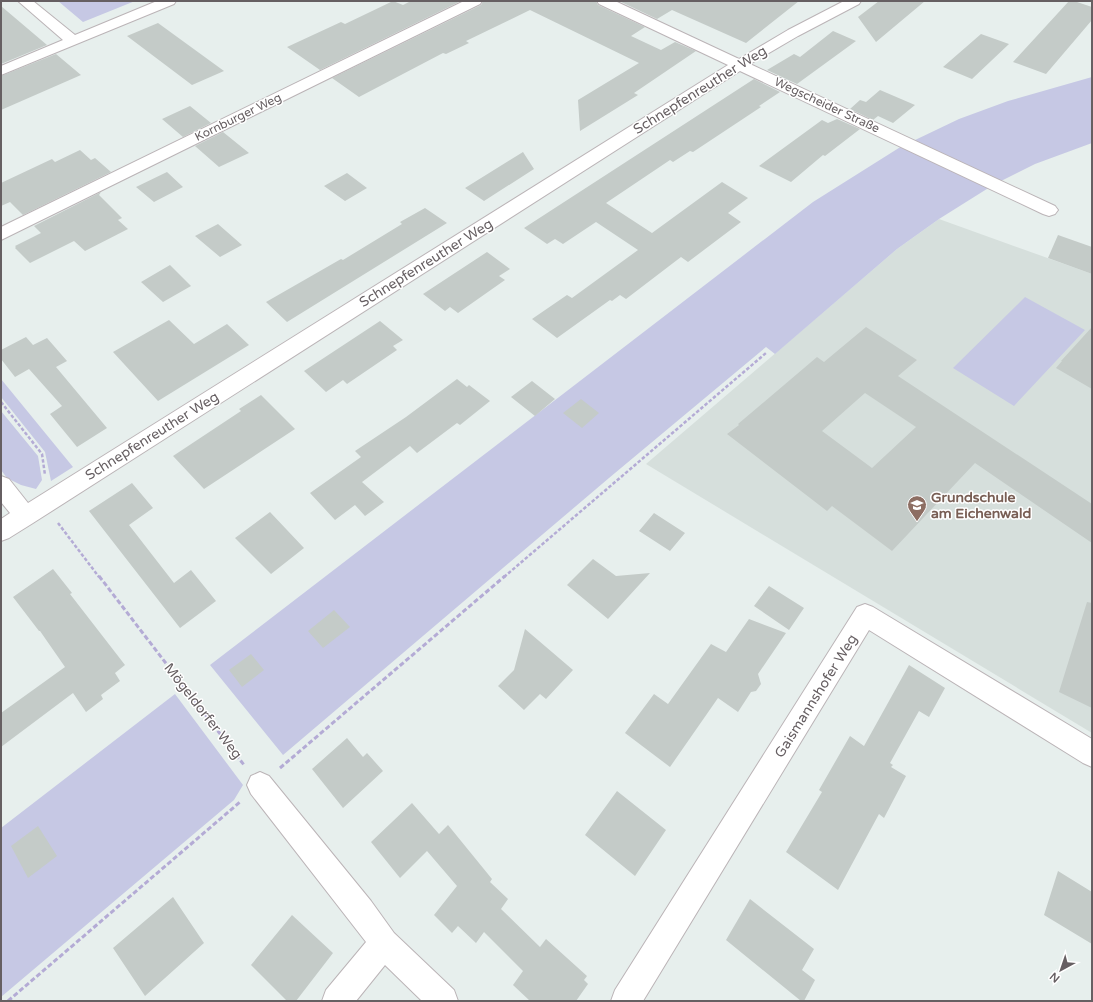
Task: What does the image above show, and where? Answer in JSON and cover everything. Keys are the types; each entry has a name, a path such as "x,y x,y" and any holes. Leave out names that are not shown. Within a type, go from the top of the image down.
{"street":[{"path":"25,1 72,41"},
{"path":"1,71 169,1"},
{"name":"Kornburger Weg","path":"1,234 474,1"},
{"name":"Wegscheider Straße","path":"604,1 1049,210"},
{"name":"Schnepfenreuther Weg","path":"1,531 740,64 793,33 854,1"},
{"path":"1,485 25,516"},
{"name":"Gaismannshofer Weg","path":"626,1001 866,615 1092,754"},
{"path":"260,785 361,911 384,943 443,1001"},
{"path":"337,1001 384,943"}],"path":[{"path":"8,1001 766,353"},
{"path":"1,402 42,454 47,488 44,504"},
{"name":"Mögeldorfer Weg","path":"44,504 260,785"}],"shaded area":[{"path":"58,1 135,1 83,22"},
{"path":"1092,77 1092,143 1035,164 1001,181 913,141 959,119 1008,101"},
{"path":"902,146 990,187 939,219 897,249 775,354 766,347 609,478 283,755 210,665 813,202"},
{"name":"Grundschule am Eichenwald","path":"939,219 1092,274 1092,733 646,464 897,249"},
{"path":"1025,297 1085,330 1014,406 953,368"},
{"path":"1,379 73,467 51,481 45,452 1,397"},
{"path":"1,411 38,456 42,480 36,489 21,485 7,478 1,470"},
{"path":"175,694 243,785 234,800 1,997 1,828"}],"building":[{"path":"393,1 403,5 411,1 461,1 320,70 287,47 341,22 345,24"},
{"path":"483,1 596,1 598,5 645,27 631,36 661,50 675,42 696,51 634,93 638,95 580,131 578,100 639,63 530,10 466,41 469,43 446,54 443,53 359,97 332,78 481,5"},
{"path":"619,1 799,1 746,43 672,10 657,19"},
{"path":"879,1 925,1 876,42 858,17"},
{"path":"1069,1 1074,1 1092,7 1092,20 1046,74 1013,62"},
{"path":"1,6 47,45 1,64"},
{"path":"158,23 224,71 192,85 127,36"},
{"path":"833,31 856,41 797,84 767,70 794,54 800,57"},
{"path":"981,34 1009,44 972,79 943,67"},
{"path":"56,54 81,75 1,110 1,76"},
{"path":"754,79 780,92 759,106 761,107 693,152 690,151 673,162 670,160 606,203 652,233 722,182 748,198 728,213 741,222 688,262 681,257 626,299 620,295 612,301 610,300 557,338 532,319 567,295 572,298 638,250 596,222 563,244 555,239 547,244 524,228"},
{"path":"880,90 915,105 893,123 878,116 873,120 850,109 860,100 866,102"},
{"path":"190,106 211,123 183,137 162,119"},
{"path":"837,119 860,129 825,156 823,155 791,182 759,166 822,120 828,123"},
{"path":"223,132 249,153 219,167 195,146"},
{"path":"80,150 91,160 95,158 111,172 23,215 10,202 1,206 1,183 52,159 55,162"},
{"path":"523,152 534,169 484,201 465,188"},
{"path":"167,172 183,187 154,202 136,187"},
{"path":"347,173 367,188 345,201 324,186"},
{"path":"101,192 99,195 122,218 118,220 128,229 85,251 74,241 30,263 15,248 15,246 41,233 34,226"},
{"path":"425,208 447,223 287,322 266,302 341,259 343,260 402,224 400,222"},
{"path":"218,224 242,245 220,257 195,236"},
{"path":"1058,235 1092,247 1092,274 1048,258"},
{"path":"487,252 510,269 499,276 505,280 458,313 450,307 445,311 423,294"},
{"path":"170,265 191,286 163,302 141,282"},
{"path":"169,320 194,344 227,324 249,345 158,401 113,352"},
{"path":"380,321 403,340 393,346 397,350 347,384 343,380 326,392 304,371"},
{"path":"866,327 917,360 898,376 1092,504 1092,543 975,463 892,551 832,506 827,511 727,434 817,357 824,362","holes":["865,393 916,427 872,468 822,431"]},
{"path":"1092,327 1092,389 1056,368"},
{"path":"26,337 33,345 47,338 67,361 56,367 107,428 77,447 50,414 62,406 29,369 15,377 1,359 1,350"},
{"path":"457,379 467,387 469,385 490,401 460,425 457,423 417,453 410,446 362,482 384,502 365,516 355,505 335,520 310,493 361,457 355,451 406,417"},
{"path":"532,381 555,399 535,416 511,397"},
{"path":"261,395 295,429 204,489 173,456 241,411 239,409"},
{"path":"581,399 599,413 582,428 563,413"},
{"path":"132,483 153,508 129,525 174,583 191,570 216,601 180,628 89,511"},
{"path":"270,512 304,548 271,574 235,538"},
{"path":"654,513 685,533 670,551 639,531"},
{"path":"593,559 616,576 650,573 608,619 567,585"},
{"path":"53,569 72,593 70,594 125,665 115,673 120,681 101,695 103,699 86,712 73,693 1,747 1,713 65,667 40,631 13,597"},
{"path":"769,586 804,608 789,630 754,606"},
{"path":"1087,602 1092,603 1092,708 1059,692"},
{"path":"334,610 350,627 323,648 308,631"},
{"path":"749,619 786,633 758,674 761,684 756,691 751,692 738,712 718,698 670,767 625,733 654,694 668,704 711,644 726,652"},
{"path":"525,629 573,670 546,699 540,694 524,710 498,686 514,670"},
{"path":"251,654 264,670 242,687 229,670"},
{"path":"909,665 945,688 929,717 919,711 890,763 893,765 891,767 906,776 884,818 879,814 838,890 786,852 822,792 819,790 850,736 864,746"},
{"path":"347,738 363,757 367,753 383,771 343,808 312,769"},
{"path":"617,791 666,830 635,876 585,835"},
{"path":"412,803 439,834 448,825 492,879 490,882 508,899 501,909 540,947 546,939 587,976 584,980 588,984 576,1001 530,1001 513,985 523,971 484,932 476,943 458,926 452,933 434,915 457,886 427,851 400,878 371,842"},
{"path":"38,826 57,856 28,878 11,846"},
{"path":"1058,871 1092,892 1092,944 1044,915"},
{"path":"173,897 204,943 145,996 113,948"},
{"path":"750,899 814,949 802,970 815,980 804,1001 801,1001 726,940"},
{"path":"292,915 333,953 296,1001 287,1001 251,965"}],"place":[{"name":"Grundschule am Eichenwald","path":"917,522"}]}
